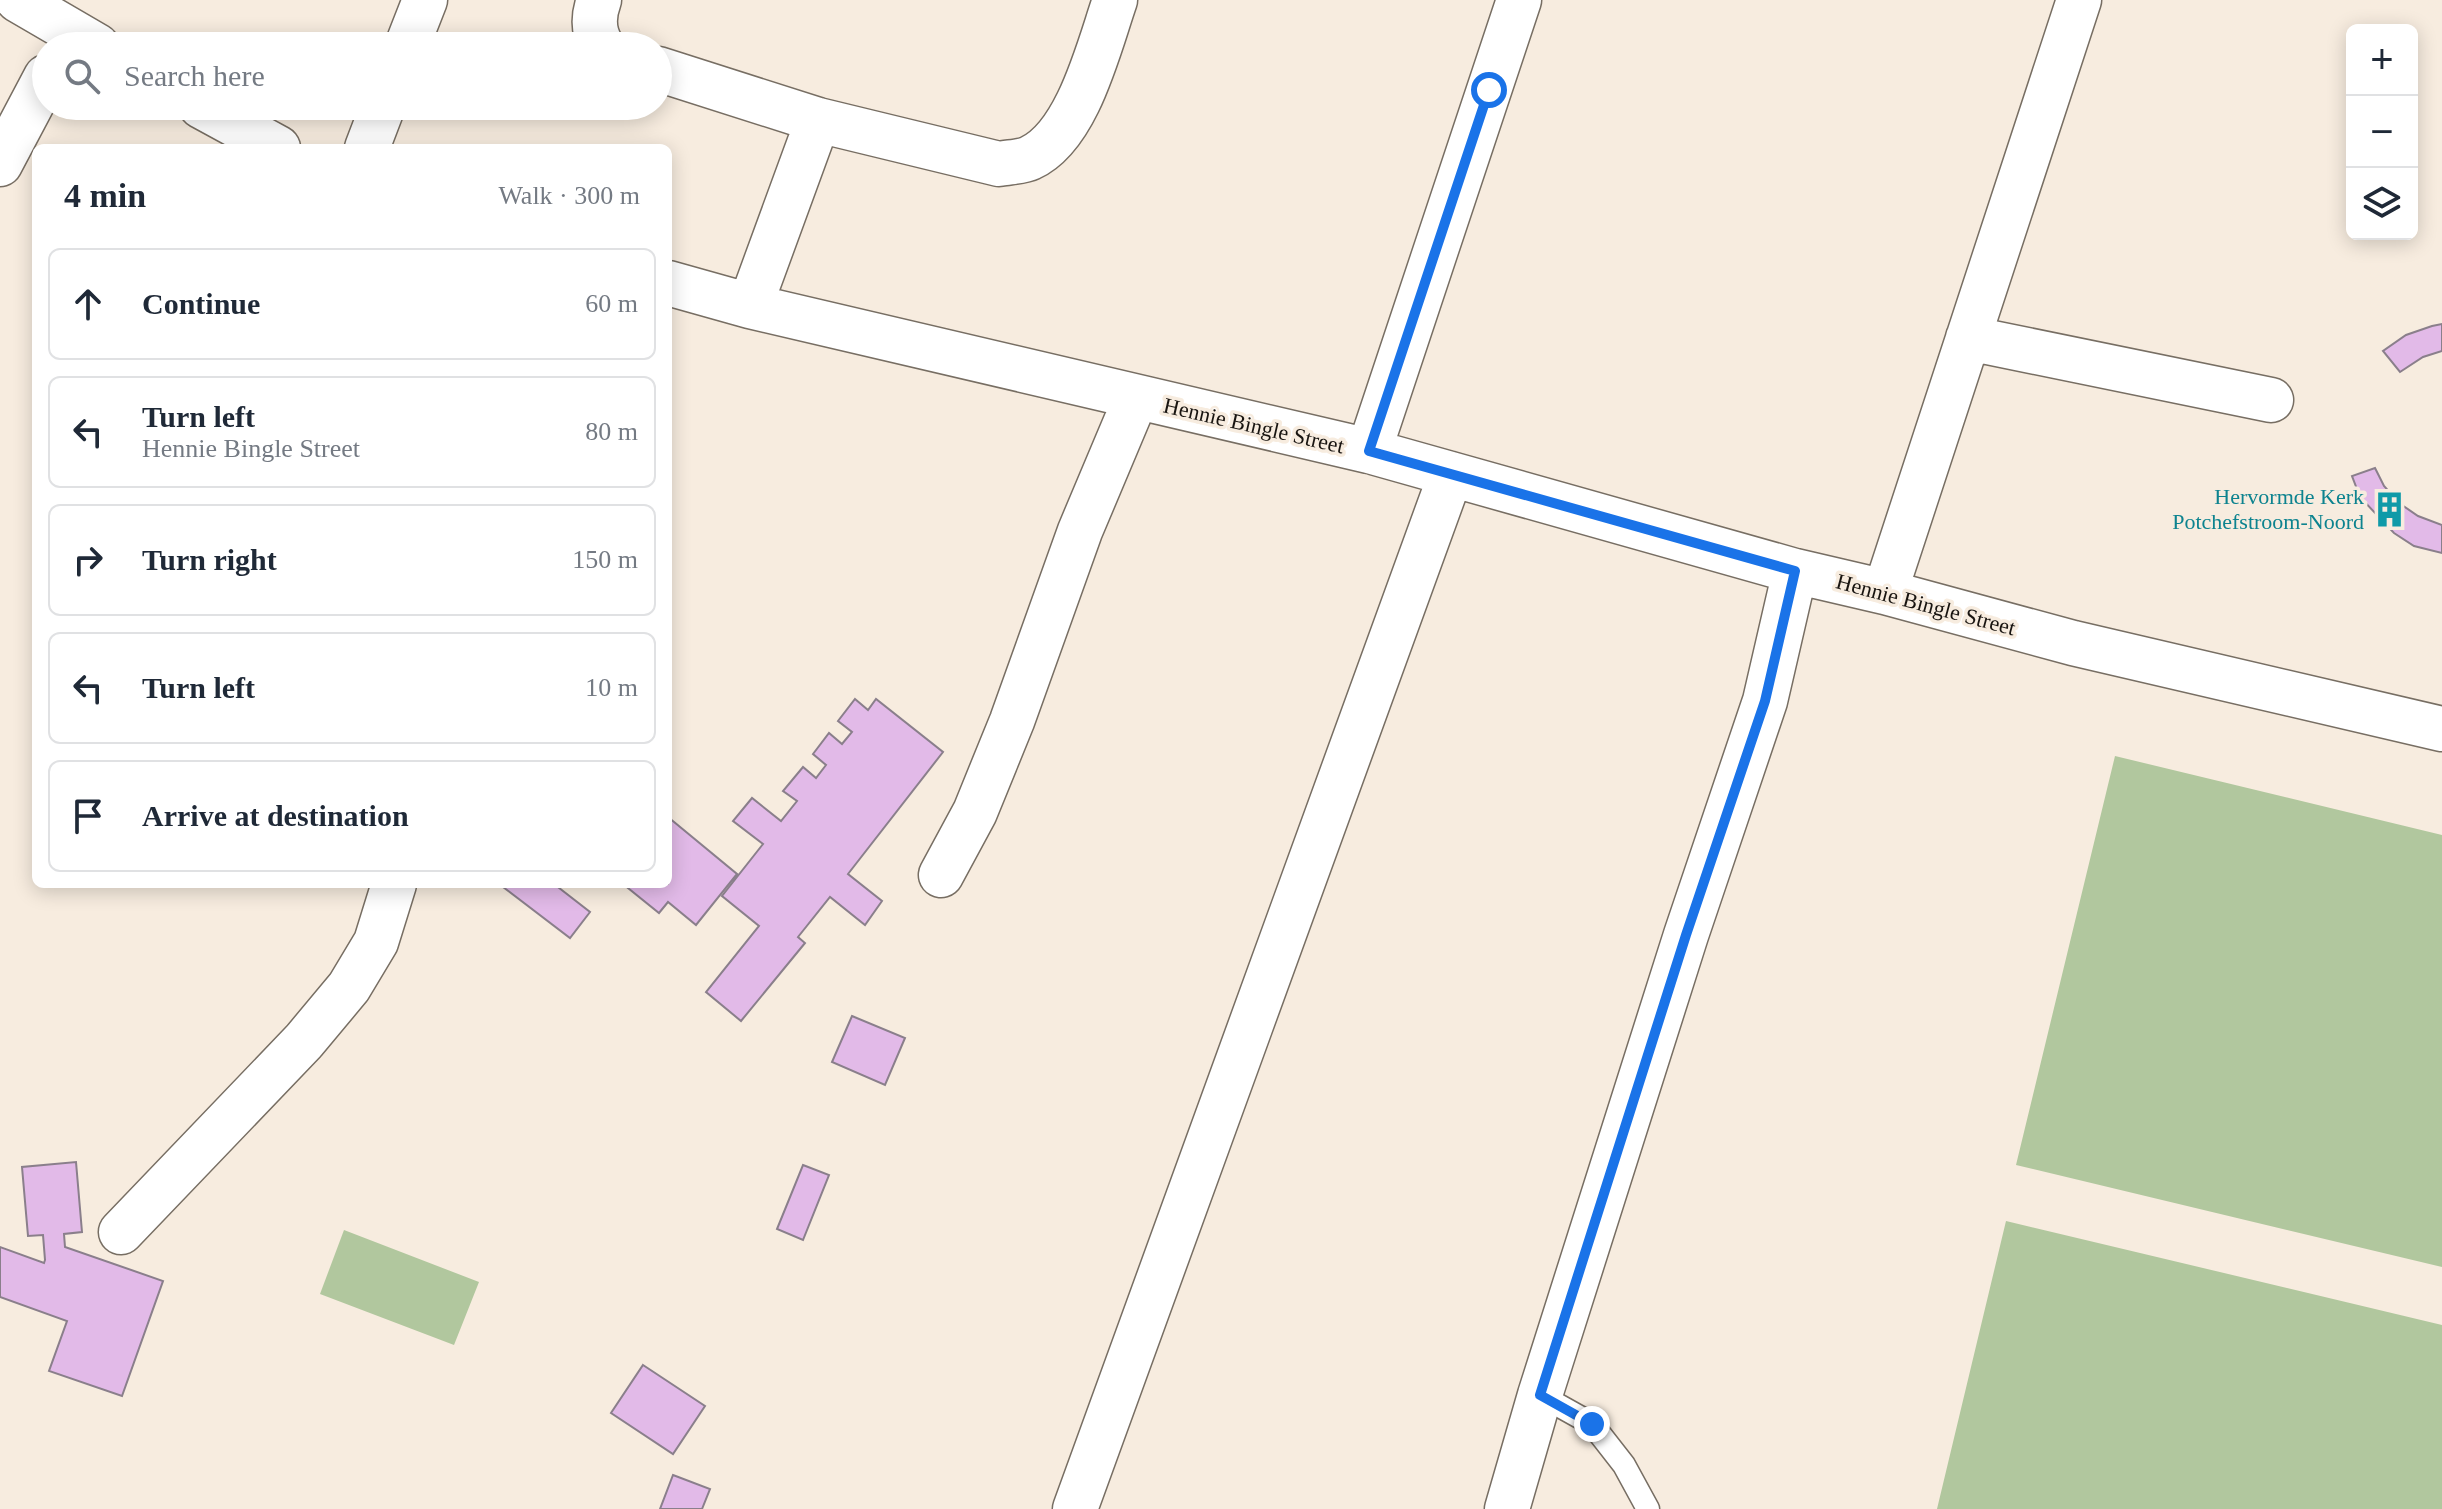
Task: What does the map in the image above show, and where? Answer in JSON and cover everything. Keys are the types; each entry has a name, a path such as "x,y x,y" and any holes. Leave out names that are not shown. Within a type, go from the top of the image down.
{"street":[{"path":"18,0 65,32"},
{"path":"412,32 425,0"},
{"path":"596,32 595,10 599,0"},
{"path":"672,73 818,120 999,164 1030,158 1054,141 1088,78 1115,0"},
{"path":"1369,451 1519,0"},
{"path":"1885,592 2079,0"},
{"path":"0,164 32,103"},
{"path":"227,120 271,144"},
{"path":"369,144 378,120"},
{"path":"750,306 818,120"},
{"name":"Hennie Bingle Street","path":"672,284 750,306 1369,451 1795,571 2073,643 2442,729"},
{"path":"1968,338 2271,400"},
{"path":"941,875 975,812 1012,721 1080,531 1136,398"},
{"path":"1075,1509 1451,474"},
{"path":"1507,1509 1540,1395 1686,935 1765,701 1795,571"},
{"path":"121,1232 304,1041 349,987 376,942 393,888"}],"lane":[{"path":"1540,1395 1592,1424 1624,1465 1648,1509"}],"green space":[{"path":"2115,756 2442,835 2442,1267 2016,1165"},
{"path":"2006,1221 2442,1325 2442,1509 1937,1509"},
{"path":"344,1230 479,1282 454,1345 320,1294"}],"building":[{"path":"2442,324 2442,351 2423,357 2400,372 2383,351 2406,335"},
{"name":"Hervormde Kerk Potchefstroom-Noord","path":"2375,468 2384,486 2399,503 2418,516 2442,525 2442,553 2414,546 2394,533 2360,497 2352,476"},
{"path":"855,699 868,710 876,699 943,752 848,874 882,901 865,925 830,897 798,937 805,943 741,1021 706,992 759,926 722,896 763,844 733,821 752,798 781,821 797,801 783,791 803,767 816,778 826,765 813,754 829,733 842,744 852,732 838,721"},
{"path":"672,820 737,874 696,925 668,902 659,913 628,888 672,888"},
{"path":"504,888 559,888 590,912 570,938"},
{"path":"852,1016 905,1038 885,1085 832,1062"},
{"path":"76,1162 82,1232 64,1234 65,1247 163,1281 122,1396 49,1371 67,1321 0,1297 0,1247 44,1263 45,1260 43,1235 28,1236 22,1167"},
{"path":"803,1165 829,1175 803,1240 777,1229"},
{"path":"643,1365 705,1406 673,1454 611,1413"},
{"path":"673,1475 710,1489 702,1509 660,1509"}],"place":[{"name":"Hervormde Kerk Potchefstroom-Noord","path":"2390,509"}],"route":[{"path":"1489,90 1369,451 1795,571 1765,701 1686,935 1540,1395 1592,1424"}]}
